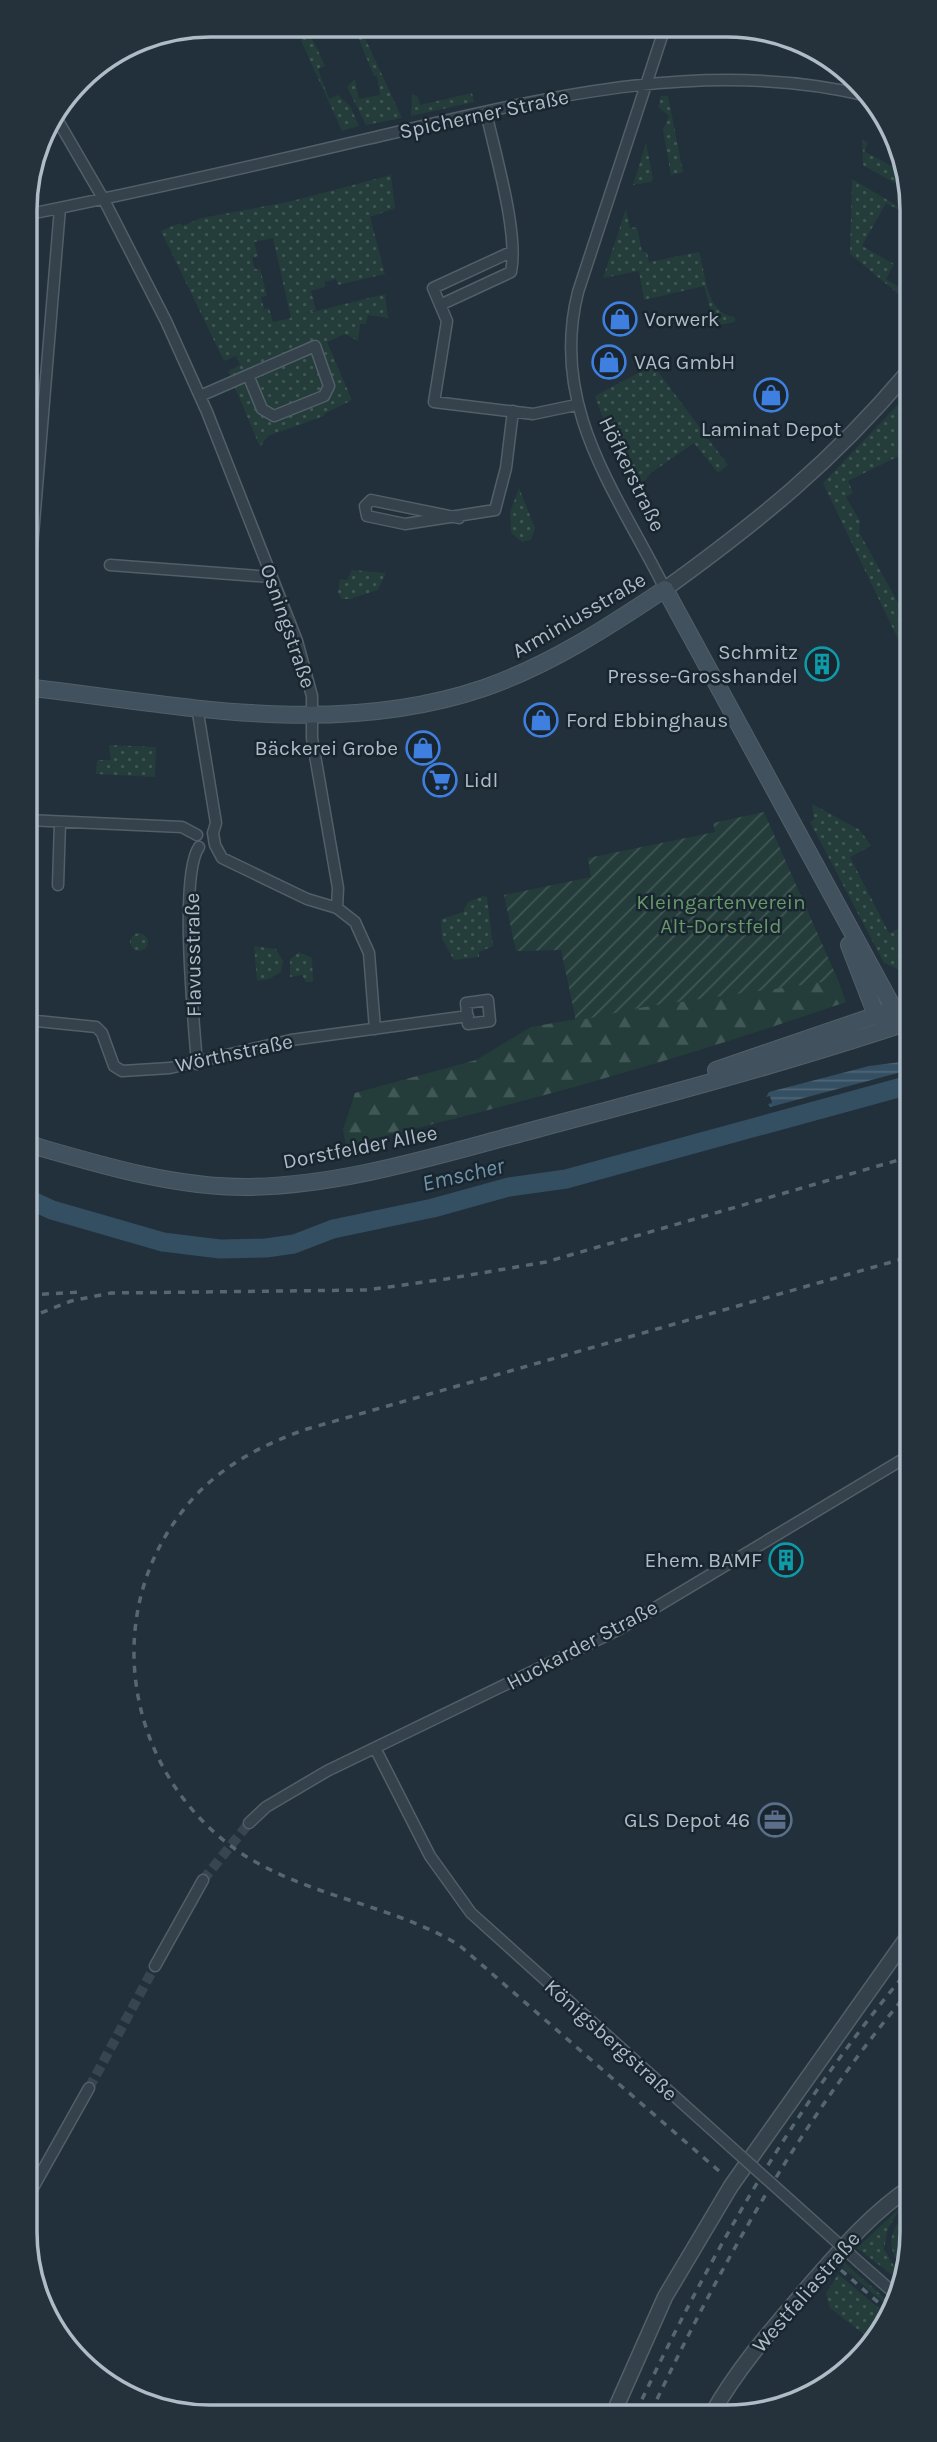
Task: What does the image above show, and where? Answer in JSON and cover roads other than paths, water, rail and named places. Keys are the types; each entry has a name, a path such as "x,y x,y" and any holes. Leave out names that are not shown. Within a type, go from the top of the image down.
{"main road":[{"name":"Arminiusstraße","path":"37,688 311,718 351,716 411,706 486,687 570,649 666,589"},
{"name":"Höfkerstraße","path":"666,589 837,909 900,1004"},
{"name":"Höfkerstraße","path":"837,909 840,925 876,1015 891,1028"},
{"name":"Dorstfelder Allee","path":"616,1108 900,1006"},
{"path":"891,1028 900,1008"},
{"name":"Dorstfelder Allee","path":"37,1147 114,1168 178,1181 256,1186 304,1183 359,1174 616,1108 900,1026"}],"street":[{"name":"Höfkerstraße","path":"661,37 573,310 569,352 576,405 598,460 666,589"},
{"name":"Spicherner Straße","path":"37,213 601,88 748,80 792,83 856,94"},
{"path":"440,305 511,272 510,232 486,112"},
{"path":"60,124 104,200"},
{"name":"Osningstraße","path":"104,200 200,396 305,666 312,696 311,718 321,801 338,888 337,908"},
{"path":"37,491 61,208"},
{"path":"511,252 433,288 447,321 434,402 549,413 576,405"},
{"path":"200,396 314,346 329,386 324,396 274,416 262,409 248,375"},
{"name":"Arminiusstraße","path":"666,589 739,537 809,477 900,380"},
{"path":"458,518 371,500 365,506 368,516 405,524 458,518 495,510 506,468 513,411"},
{"path":"110,565 271,577"},
{"path":"197,707 216,823 213,833 215,845 222,858 307,899 337,908 355,922 369,953 375,1029"},
{"path":"37,821 182,827 197,835"},
{"path":"58,885 61,822"},
{"path":"197,835 204,830 213,833"},
{"path":"197,835 199,847 208,850 215,845"},
{"name":"Flavusstraße","path":"197,1064 190,923 193,863 199,847"},
{"name":"Wörthstraße","path":"37,1021 96,1027 104,1038 112,1064 120,1071 197,1064 290,1040 468,1016"},
{"name":"Huckarder Straße","path":"249,1823 266,1807 292,1790 608,1635 900,1461"},
{"name":"Königsbergstraße","path":"376,1748 430,1856 471,1913 890,2290"},
{"path":"155,1966 202,1880"},
{"path":"617,2405 665,2297 724,2197 784,2107 900,1947"},
{"path":"37,2181 89,2088"},
{"name":"Westfaliastraße","path":"718,2405 767,2335 855,2233 900,2195"}],"water":[{"path":"900,1062 900,1072 770,1107 768,1104 772,1103 770,1096 766,1097 769,1092 869,1066"}],"waterway":[{"name":"Emscher","path":"37,1203 52,1210 163,1242 220,1249 266,1248 294,1244 333,1229 433,1208 509,1187 566,1179 900,1087"}],"tunnel":[{"path":"203,1880 249,1823"},
{"path":"89,2088 155,1966"}],"railway":[{"path":"37,1314 71,1301 111,1293 367,1290 546,1262 900,1160"},
{"path":"719,2171 459,1945 402,1918 311,1887 253,1861 227,1843 193,1810 166,1773 147,1731 136,1687 134,1642 141,1597 156,1554 181,1513 207,1484 222,1472 271,1443 307,1429 900,1260"},
{"path":"37,1294 81,1292"},
{"path":"639,2405 695,2294 759,2180 830,2071 900,1981"},
{"path":"654,2405 736,2245 800,2139 835,2087 900,2003"},
{"path":"841,2270 883,2307"}],"place":[{"name":"Vorwerk","path":"620,319"},
{"name":"VAG GmbH","path":"609,362"},
{"name":"Laminat Depot","path":"771,395"},
{"name":"Schmitz Presse-Grosshandel","path":"822,664"},
{"name":"Ford Ebbinghaus","path":"541,720"},
{"name":"Bäckerei Grobe","path":"423,748"},
{"name":"Lidl","path":"440,780"},
{"name":"Ehem. BAMF","path":"786,1560"},
{"name":"GLS Depot 46","path":"775,1820"}],"park label":[{"name":"Kleingartenverein Alt-Dorstfeld","path":"721,914"}]}
